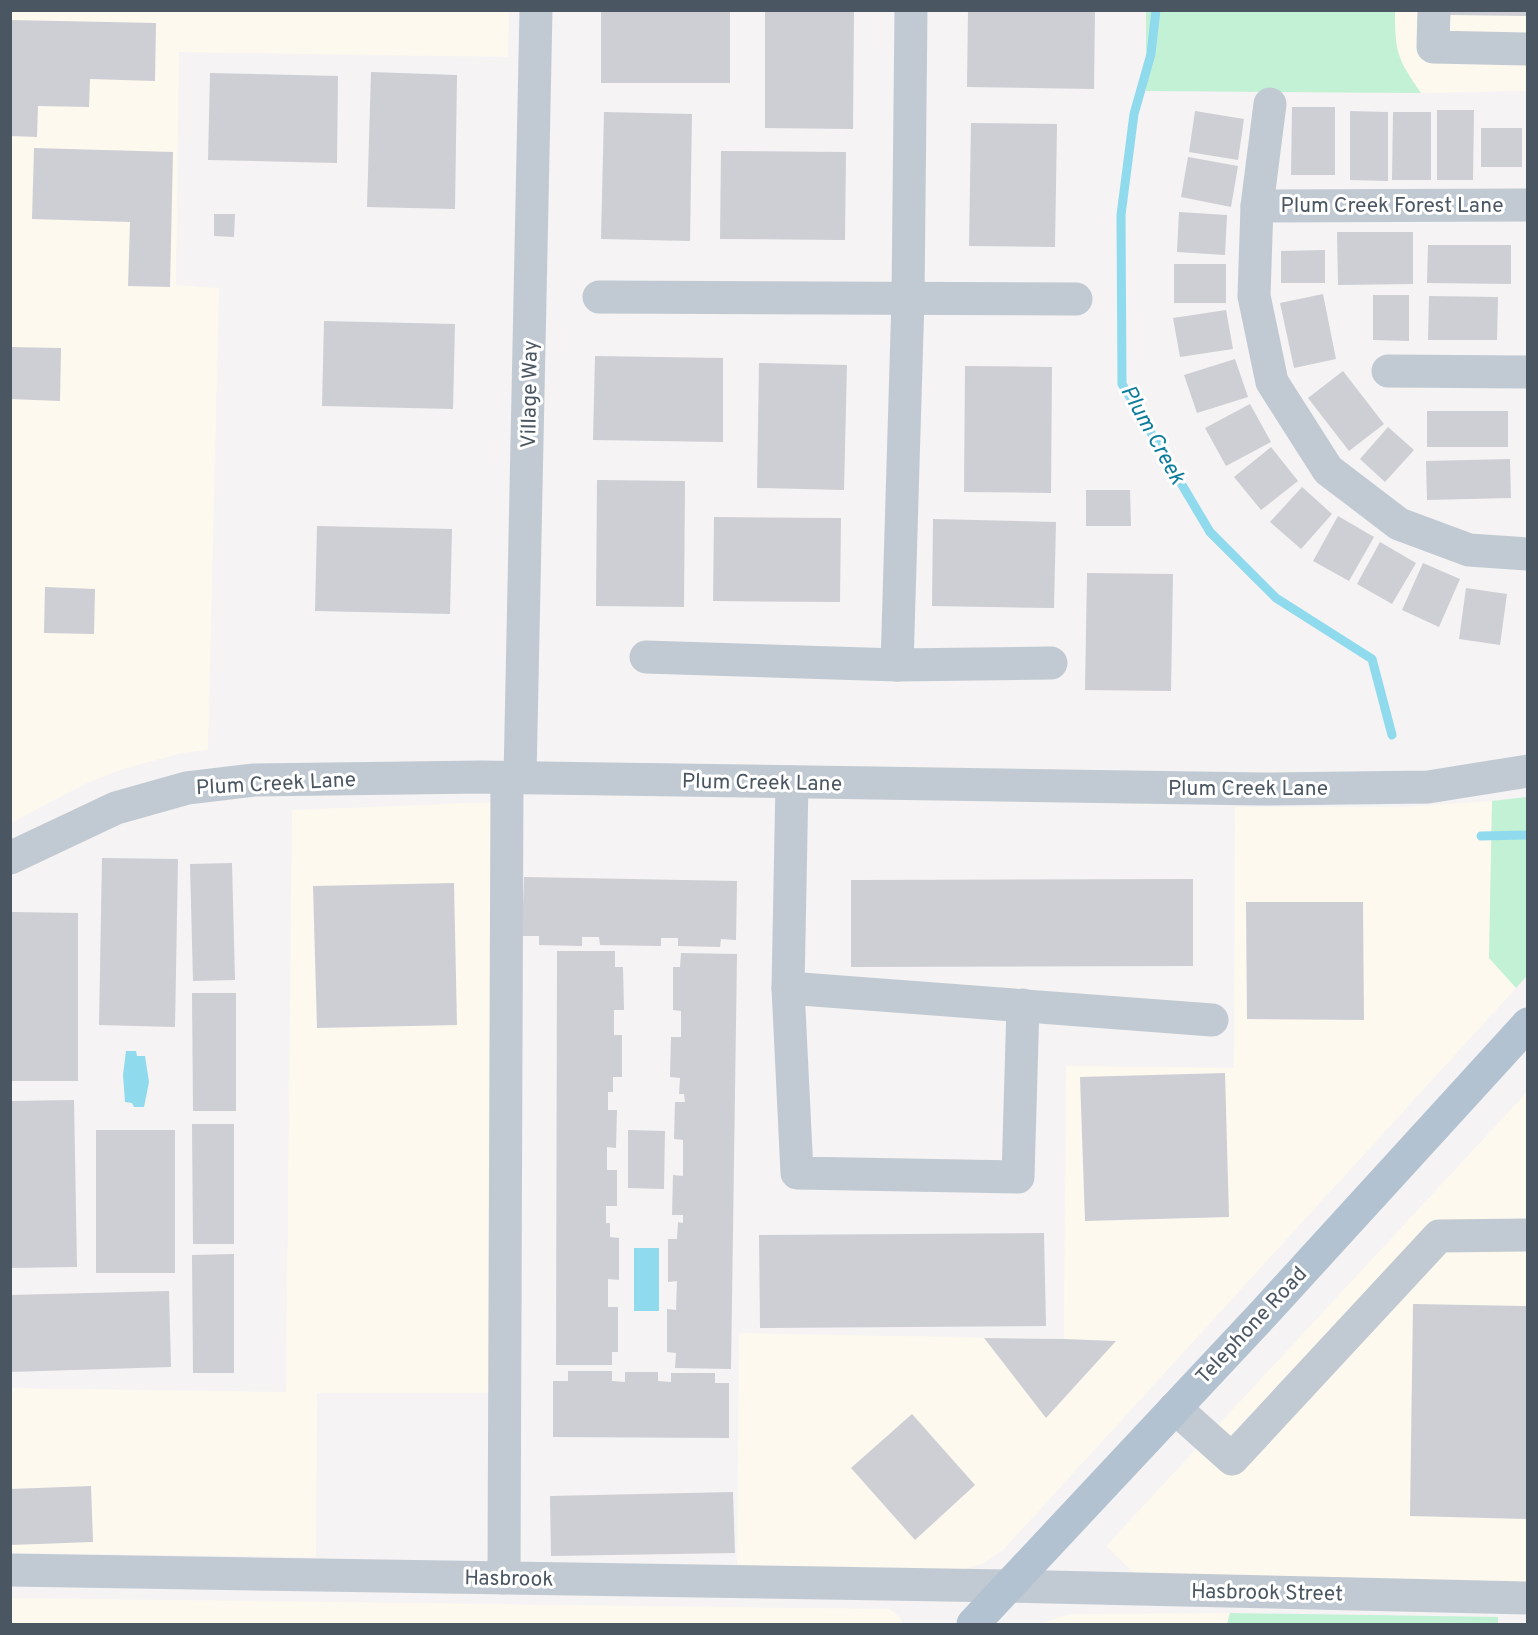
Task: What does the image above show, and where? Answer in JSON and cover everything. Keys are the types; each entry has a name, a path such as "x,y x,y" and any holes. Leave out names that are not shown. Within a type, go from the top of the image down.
{"main road":[{"name":"Telephone Road","path":"973,1624 1175,1408 1527,1024"}],"street":[{"name":"Village Way","path":"504,1578 514,778 536,10"},
{"path":"897,665 908,299 911,10"},
{"path":"1434,10 1434,47 1527,49"},
{"path":"1270,104 1257,206 1254,296 1272,382 1329,470 1399,524 1469,550 1527,554"},
{"name":"Plum Creek Forest Lane","path":"1257,206 1527,205"},
{"path":"599,297 1076,299"},
{"path":"1389,370 1527,372"},
{"path":"646,657 897,665 1051,663"},
{"name":"Plum Creek Lane","path":"10,858 116,808 187,788 254,780 514,778 1274,789 1428,787 1527,771"},
{"path":"792,782 788,987 797,1173 1018,1177 1023,1005"},
{"path":"788,987 1212,1020"},
{"path":"1175,1408 1232,1459 1439,1236 1527,1235"},
{"name":"Hasbrook","path":"10,1570 1008,1586"},
{"name":"Hasbrook Street","path":"1008,1586 1516,1606"}],"shaded area":[{"path":"11,11 509,11 508,57 179,52 176,285 219,288 208,750 182,753 123,769 87,783 11,823"},
{"path":"1395,11 1527,11 1527,91 1421,93 1404,68 1395,48"},
{"path":"1492,801 1489,958 1516,988 1004,1549 982,1564 961,1570 737,1565 739,1333 1064,1339 1066,1066 1234,1068 1235,807 1407,807"},
{"path":"500,802 491,1393 317,1393 316,1557 11,1553 11,1388 286,1392 292,810"},
{"path":"1527,1092 1527,1584 1135,1574 1106,1546"},
{"path":"11,1598 889,1609 900,1617 903,1624 11,1624"},
{"path":"1230,1613 1227,1624 1039,1624 1070,1614"}],"green space":[{"path":"1395,10 1399,54 1402,63 1421,93 1146,91 1146,11"},
{"path":"1527,797 1527,976 1516,988 1489,958 1492,801"},
{"path":"1230,1613 1498,1617 1498,1624 1227,1624"}],"water":[{"path":"126,1051 136,1051 137,1056 145,1056 149,1082 144,1107 134,1107 132,1103 125,1102 123,1075"},
{"path":"634,1248 659,1248 659,1311 634,1311"}],"building":[{"path":"601,10 730,10 730,83 601,83"},
{"path":"765,10 854,10 853,129 765,128"},
{"path":"968,10 1095,10 1094,89 967,87"},
{"path":"1450,10 1528,10 1528,16 1450,15"},
{"path":"10,20 156,23 155,81 90,79 89,107 38,106 37,137 10,136"},
{"path":"371,72 457,75 455,209 367,207"},
{"path":"210,73 338,76 337,163 208,160"},
{"path":"1292,107 1335,107 1335,175 1291,175"},
{"path":"1437,110 1474,110 1473,180 1437,180"},
{"path":"1195,111 1244,119 1238,160 1189,152"},
{"path":"1350,111 1388,112 1388,181 1350,180"},
{"path":"604,112 692,114 690,241 601,239"},
{"path":"1393,112 1431,112 1431,180 1392,180"},
{"path":"971,123 1057,124 1055,247 969,246"},
{"path":"1481,128 1522,128 1522,167 1481,167"},
{"path":"34,148 173,152 170,287 128,286 130,222 32,219"},
{"path":"721,151 846,152 845,240 720,239"},
{"path":"1188,157 1238,166 1231,207 1181,197"},
{"path":"1179,212 1227,215 1225,255 1177,252"},
{"path":"214,214 235,214 234,237 214,236"},
{"path":"1337,232 1413,232 1413,284 1338,285"},
{"path":"1428,245 1511,245 1511,284 1427,283"},
{"path":"1325,250 1325,283 1281,283 1281,251"},
{"path":"1174,264 1226,264 1226,303 1174,303"},
{"path":"1323,294 1336,359 1294,368 1280,303"},
{"path":"1373,295 1409,295 1409,341 1373,340"},
{"path":"1429,296 1498,297 1497,340 1428,340"},
{"path":"1226,310 1233,349 1180,357 1173,318"},
{"path":"324,321 455,324 453,409 322,406"},
{"path":"10,347 61,348 60,401 10,399"},
{"path":"595,356 723,358 723,442 593,440"},
{"path":"1235,359 1248,397 1197,413 1184,375"},
{"path":"759,363 847,365 844,490 757,488"},
{"path":"965,366 1052,367 1051,493 964,492"},
{"path":"1343,371 1384,424 1349,451 1308,398"},
{"path":"1250,404 1271,442 1226,466 1205,428"},
{"path":"1427,411 1508,411 1508,447 1427,447"},
{"path":"1388,427 1414,450 1385,482 1360,459"},
{"path":"1271,447 1298,481 1261,510 1234,477"},
{"path":"1510,459 1511,498 1427,500 1426,461"},
{"path":"597,480 685,481 684,607 596,606"},
{"path":"1302,487 1332,514 1301,549 1270,522"},
{"path":"1086,490 1130,490 1131,526 1086,526"},
{"path":"1338,516 1374,537 1349,581 1313,561"},
{"path":"714,517 841,518 840,602 713,601"},
{"path":"933,519 1056,522 1054,608 932,606"},
{"path":"317,526 452,529 450,614 315,611"},
{"path":"1380,542 1416,563 1392,604 1357,584"},
{"path":"1423,563 1460,579 1439,627 1402,610"},
{"path":"1087,573 1173,574 1171,691 1085,690"},
{"path":"45,587 95,589 94,634 44,633"},
{"path":"1466,588 1507,594 1500,645 1459,639"},
{"path":"102,858 178,859 175,1027 99,1025"},
{"path":"232,863 235,980 193,981 190,864"},
{"path":"524,877 737,881 736,940 721,939 720,947 678,946 678,938 661,938 661,946 600,945 599,937 582,937 582,946 539,945 539,936 522,936"},
{"path":"1193,879 1193,966 851,967 851,880"},
{"path":"454,883 457,1025 317,1028 313,886"},
{"path":"1246,902 1363,902 1364,1020 1247,1019"},
{"path":"10,912 78,913 78,1081 10,1081"},
{"path":"557,951 615,951 615,967 623,967 624,1010 614,1010 614,1035 622,1035 622,1077 613,1077 613,1092 608,1092 608,1110 617,1110 616,1148 607,1147 607,1170 617,1170 617,1206 606,1206 606,1223 610,1223 610,1237 619,1238 619,1280 608,1279 608,1307 618,1307 618,1352 612,1352 612,1365 556,1365"},
{"path":"681,953 737,954 731,1369 675,1368 676,1353 667,1352 667,1309 676,1310 677,1281 668,1282 668,1239 677,1239 678,1222 683,1223 683,1215 672,1215 673,1175 683,1176 683,1140 674,1139 675,1102 685,1102 684,1094 679,1094 680,1078 670,1077 671,1037 681,1037 681,1011 673,1010 673,967 680,967"},
{"path":"192,993 236,993 236,1111 193,1111"},
{"path":"1225,1073 1229,1217 1085,1221 1080,1077"},
{"path":"74,1100 77,1267 10,1268 10,1101"},
{"path":"192,1124 234,1124 234,1244 193,1244"},
{"path":"96,1130 175,1130 175,1273 96,1273"},
{"path":"628,1130 665,1131 664,1189 628,1188"},
{"path":"1044,1233 1046,1326 760,1328 759,1235"},
{"path":"234,1254 234,1373 193,1373 192,1255"},
{"path":"169,1291 171,1367 10,1372 10,1295"},
{"path":"1413,1304 1528,1306 1528,1519 1410,1516"},
{"path":"984,1338 1064,1339 1116,1341 1046,1418"},
{"path":"568,1371 612,1371 612,1381 625,1382 625,1372 658,1372 658,1381 671,1382 671,1373 715,1373 715,1383 729,1383 729,1438 553,1437 553,1381 568,1381"},
{"path":"912,1414 975,1485 915,1540 851,1468"},
{"path":"91,1486 93,1542 10,1545 10,1489"},
{"path":"733,1492 735,1553 551,1556 550,1496"}],"waterway":[{"name":"Plum Creek","path":"1156,10 1151,54 1134,114 1121,215 1122,384 1210,532 1276,598 1372,659 1392,735"},
{"name":"Plum Creek","path":"1481,836 1528,835"}]}
